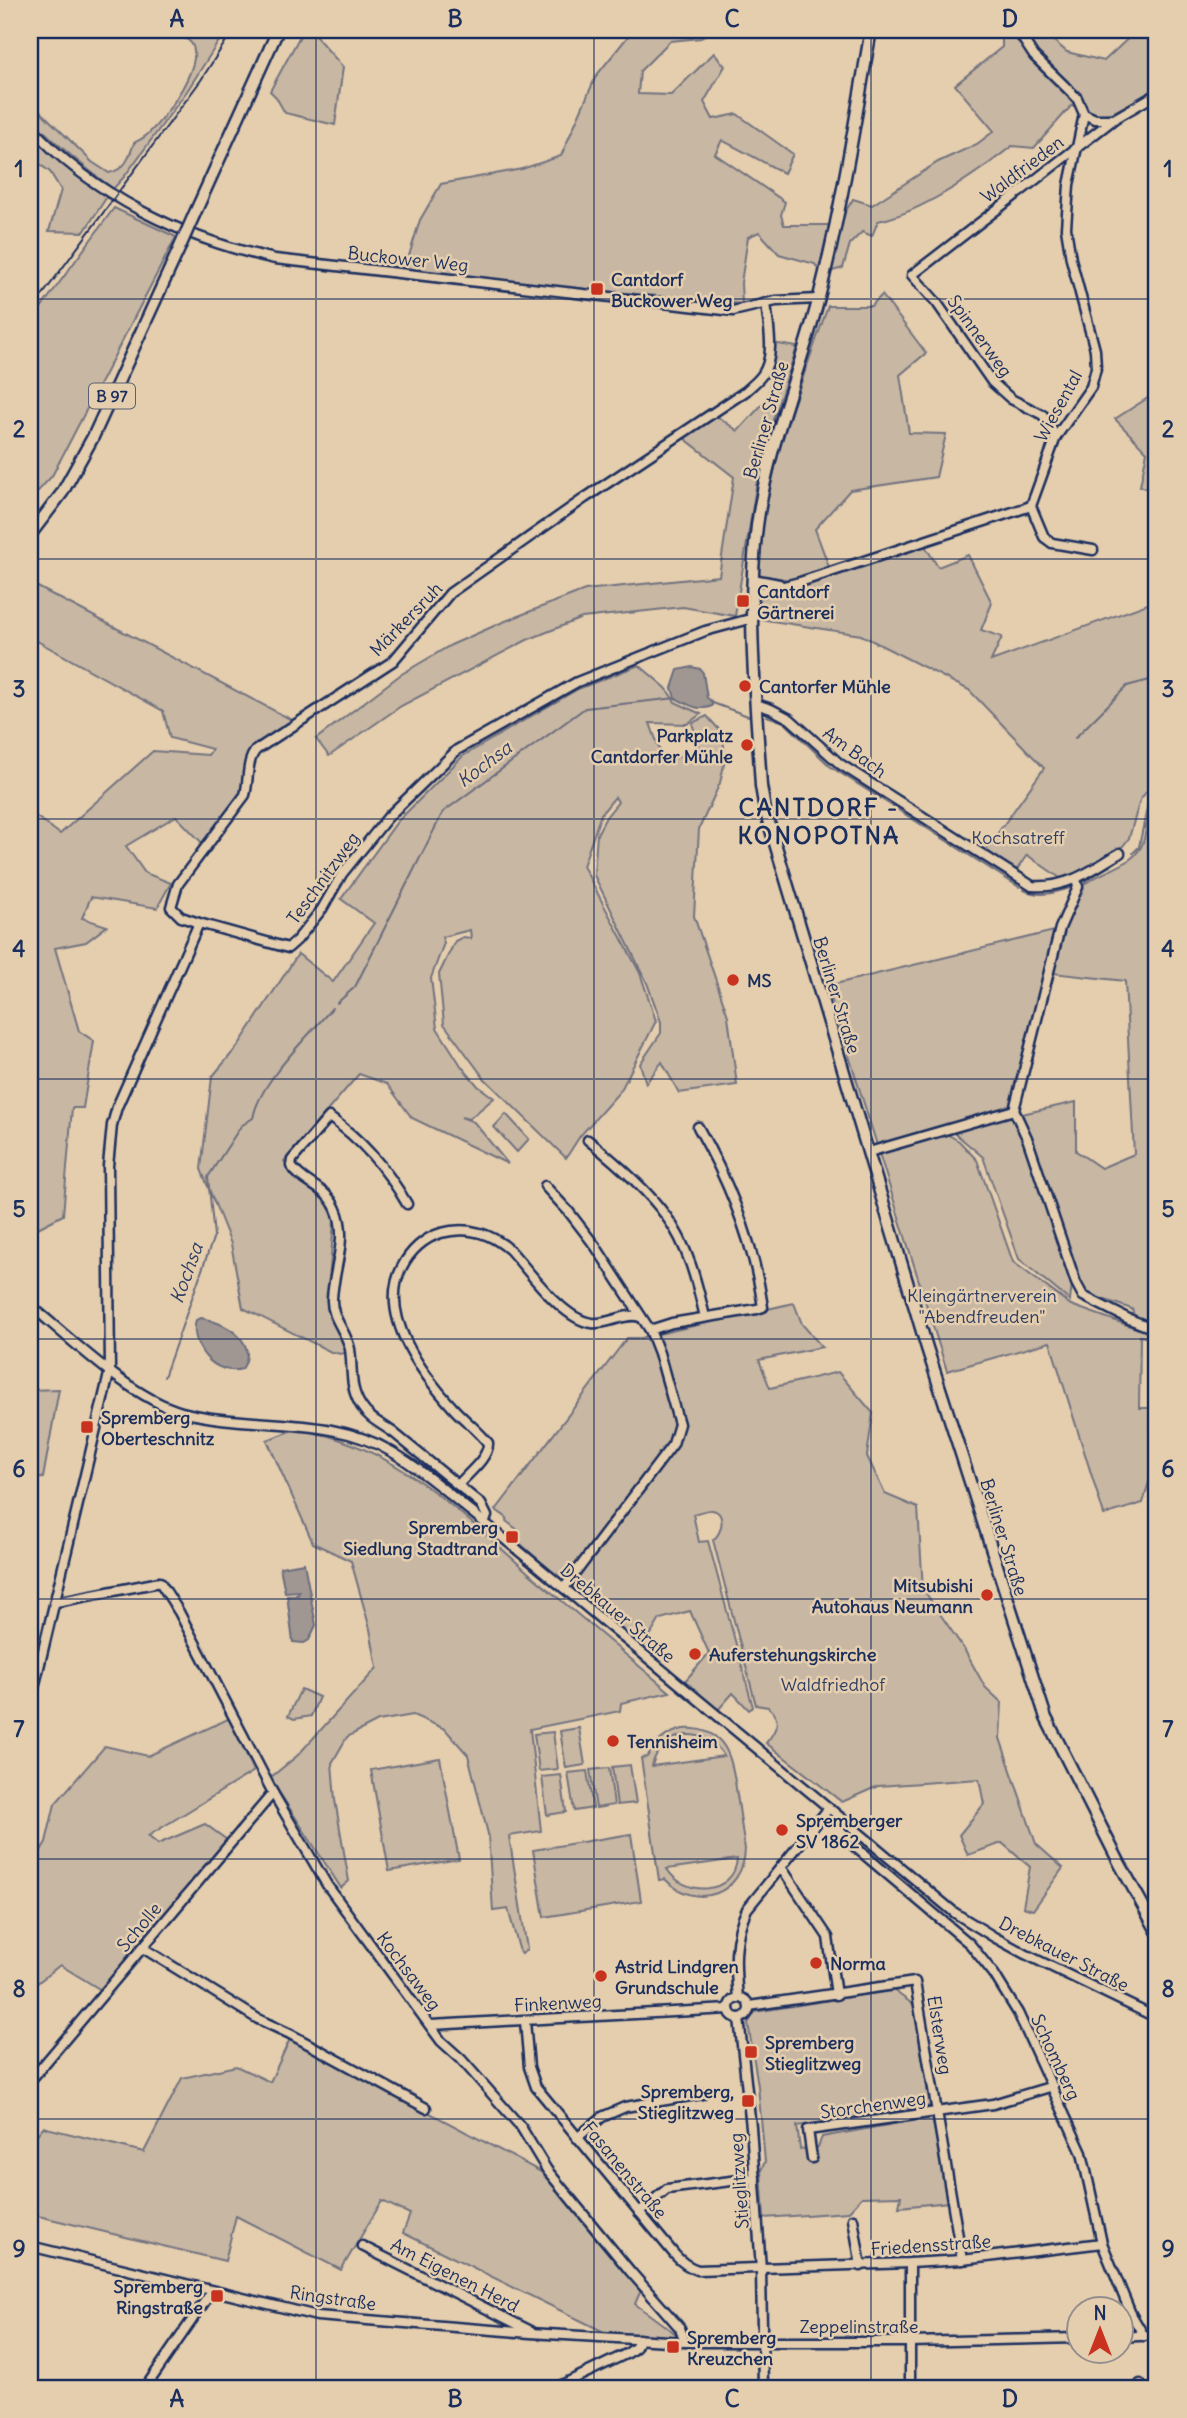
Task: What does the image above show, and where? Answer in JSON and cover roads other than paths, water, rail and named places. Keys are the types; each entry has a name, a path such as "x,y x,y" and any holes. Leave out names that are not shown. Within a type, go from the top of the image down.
{"main road":[{"name":"B 97","path":"30,535 62,493 93,437 278,30"},
{"name":"Berliner Straße","path":"871,30 838,210 818,299 768,463 757,528 753,620 761,786 765,810 817,987 927,1348 1046,1718 1157,1931"}],"street":[{"path":"1017,30 1034,56 1077,98 1084,114 1095,119 1114,119"},
{"name":"Waldfrieden","path":"912,275 1114,119 1157,94"},
{"name":"Wiesental","path":"1031,506 1056,437 1091,387 1096,368 1096,350 1071,258 1066,228 1069,185 1084,114"},
{"name":"Buckower Weg","path":"30,126 78,171 101,187 177,229 241,252 316,264 733,311 790,299 818,299"},
{"name":"Spinnerweg","path":"912,275 937,303 992,382 1011,399 1043,415 1056,437"},
{"name":"Märkersruh","path":"199,923 176,914 171,907 173,897 178,884 245,795 250,757 256,750 393,661 450,593 746,391 762,375 768,362 766,303"},
{"path":"753,594 800,582 1031,506 1044,537 1052,543 1093,550"},
{"path":"753,579 782,585"},
{"name":"Teschnitzweg","path":"199,923 288,948 322,909 342,874 388,817 457,750 577,682 705,631 753,620"},
{"name":"Am Bach","path":"756,704 790,719 840,764 1032,886 1048,887 1076,879 1120,853"},
{"path":"1076,879 1078,887 1060,928 1014,1110 1027,1138 1076,1283 1083,1296 1157,1330"},
{"path":"30,1705 110,1370 108,1166 112,1125 117,1107 199,923"},
{"path":"869,1153 1014,1110"},
{"path":"407,1204 395,1183 368,1151 329,1117 292,1160 294,1171 330,1198 340,1220 339,1263 332,1309 350,1348 354,1393 370,1418 389,1430 485,1508 487,1517 484,1522"},
{"path":"650,1330 763,1307 742,1226 725,1180 698,1127"},
{"path":"588,1140 667,1216 683,1245 694,1274 705,1317"},
{"path":"545,1186 596,1247 650,1330 679,1424 673,1444 564,1588"},
{"path":"458,1485 483,1458 488,1450 488,1443 435,1386 402,1331 395,1291 399,1273 414,1250 426,1240 446,1232 478,1232 510,1250 573,1317 592,1323 603,1323 634,1315 640,1317"},
{"name":"Drebkauer Straße","path":"30,1305 110,1370 161,1405 218,1419 294,1424 339,1431 363,1438 393,1452 484,1522 955,1913 1025,1954 1157,2018"},
{"name":"Kochsaweg","path":"56,1602 160,1582 179,1612 273,1793 327,1885 441,2041 461,2059 521,2127 547,2169 622,2262 680,2328 685,2342"},
{"name":"Scholle","path":"30,2081 273,1793"},
{"path":"738,1998 738,1931 747,1909 829,1808"},
{"name":"Schomberg","path":"854,1846 970,1944 994,1974 1018,2013 1082,2153 1102,2243 1124,2296"},
{"path":"781,1867 828,1937 836,1995"},
{"path":"143,1948 258,2019 426,2108"},
{"name":"Elsterweg","path":"748,2006 915,1982 962,2260"},
{"path":"738,1998 746,2001 748,2006 745,2015 739,2018 733,2016 729,2009 732,2000 738,1998"},
{"name":"Finkenweg","path":"430,2025 729,2009"},
{"name":"Stieglitzweg","path":"739,2018 761,2269 763,2388"},
{"name":"Fasanenstraße","path":"525,2021 532,2079 577,2138 683,2264 698,2270 761,2269"},
{"name":"Storchenweg","path":"812,2158 808,2130 993,2104 1053,2086"},
{"path":"577,2138 602,2117 625,2108 702,2094"},
{"path":"639,2212 667,2189 755,2178"},
{"path":"853,2219 861,2266"},
{"name":"Friedensstraße","path":"761,2269 962,2260 1102,2243"},
{"name":"Ringstraße","path":"30,2246 317,2316 639,2339"},
{"name":"Am Eigenen Herd","path":"362,2246 534,2333"},
{"path":"910,2263 910,2388"},
{"path":"145,2388 212,2291"},
{"name":"Schomberg","path":"1134,2319 1144,2336"},
{"path":"1134,2336 1157,2335"},
{"name":"Zeppelinstraße","path":"639,2339 685,2342 910,2342 1064,2338"},
{"path":"555,2388 628,2353 636,2347 639,2339"}],"waterway":[{"path":"1075,738 1127,686 1157,678"},
{"name":"Kochsa","path":"337,1003 355,987 443,812 585,708 677,698"},
{"name":"Kochsa","path":"710,702 748,716"},
{"name":"Kochsa","path":"767,716 784,722 831,767 1019,887"},
{"name":"Kochsa","path":"1133,853 1139,847 1148,803 1157,792"},
{"name":"Kochsa","path":"1084,882 1118,859"},
{"name":"Kochsa","path":"1024,890 1043,894 1073,887"},
{"name":"Kochsa","path":"164,1377 214,1236 208,1177 241,1126 253,1118 257,1104 274,1075 332,1008"}],"railway":[{"path":"30,312 201,80 233,30"}],"place":[{"name":"Cantdorf Buckower Weg","path":"597,289"},
{"name":"Cantdorf Gärtnerei","path":"743,601"},
{"name":"Cantorfer Mühle","path":"745,686"},
{"name":"Parkplatz Cantdorfer Mühle","path":"747,745"},
{"name":"MS","path":"733,980"},
{"name":"Spremberg Oberteschnitz","path":"87,1427"},
{"name":"Spremberg Siedlung Stadtrand","path":"512,1537"},
{"name":"Mitsubishi Autohaus Neumann","path":"987,1595"},
{"name":"Auferstehungskirche","path":"695,1654"},
{"name":"Tennisheim","path":"613,1741"},
{"name":"Spremberger SV 1862","path":"782,1830"},
{"name":"Norma","path":"816,1963"},
{"name":"Astrid Lindgren Grundschule","path":"601,1976"},
{"name":"Spremberg Stieglitzweg","path":"751,2052"},
{"name":"Spremberg, Stieglitzweg","path":"748,2101"},
{"name":"Spremberg Ringstraße","path":"217,2296"},
{"name":"Spremberg Kreuzchen","path":"673,2347"}],"district":[{"name":"CANTDORF - KONOPOTNA","path":"819,821"}],"park label":[{"name":"Kochsatreff","path":"1018,837"},
{"name":"Kleingärtnerverein \"Abendfreuden\"","path":"982,1305"},
{"name":"Waldfriedhof","path":"833,1684"}]}
